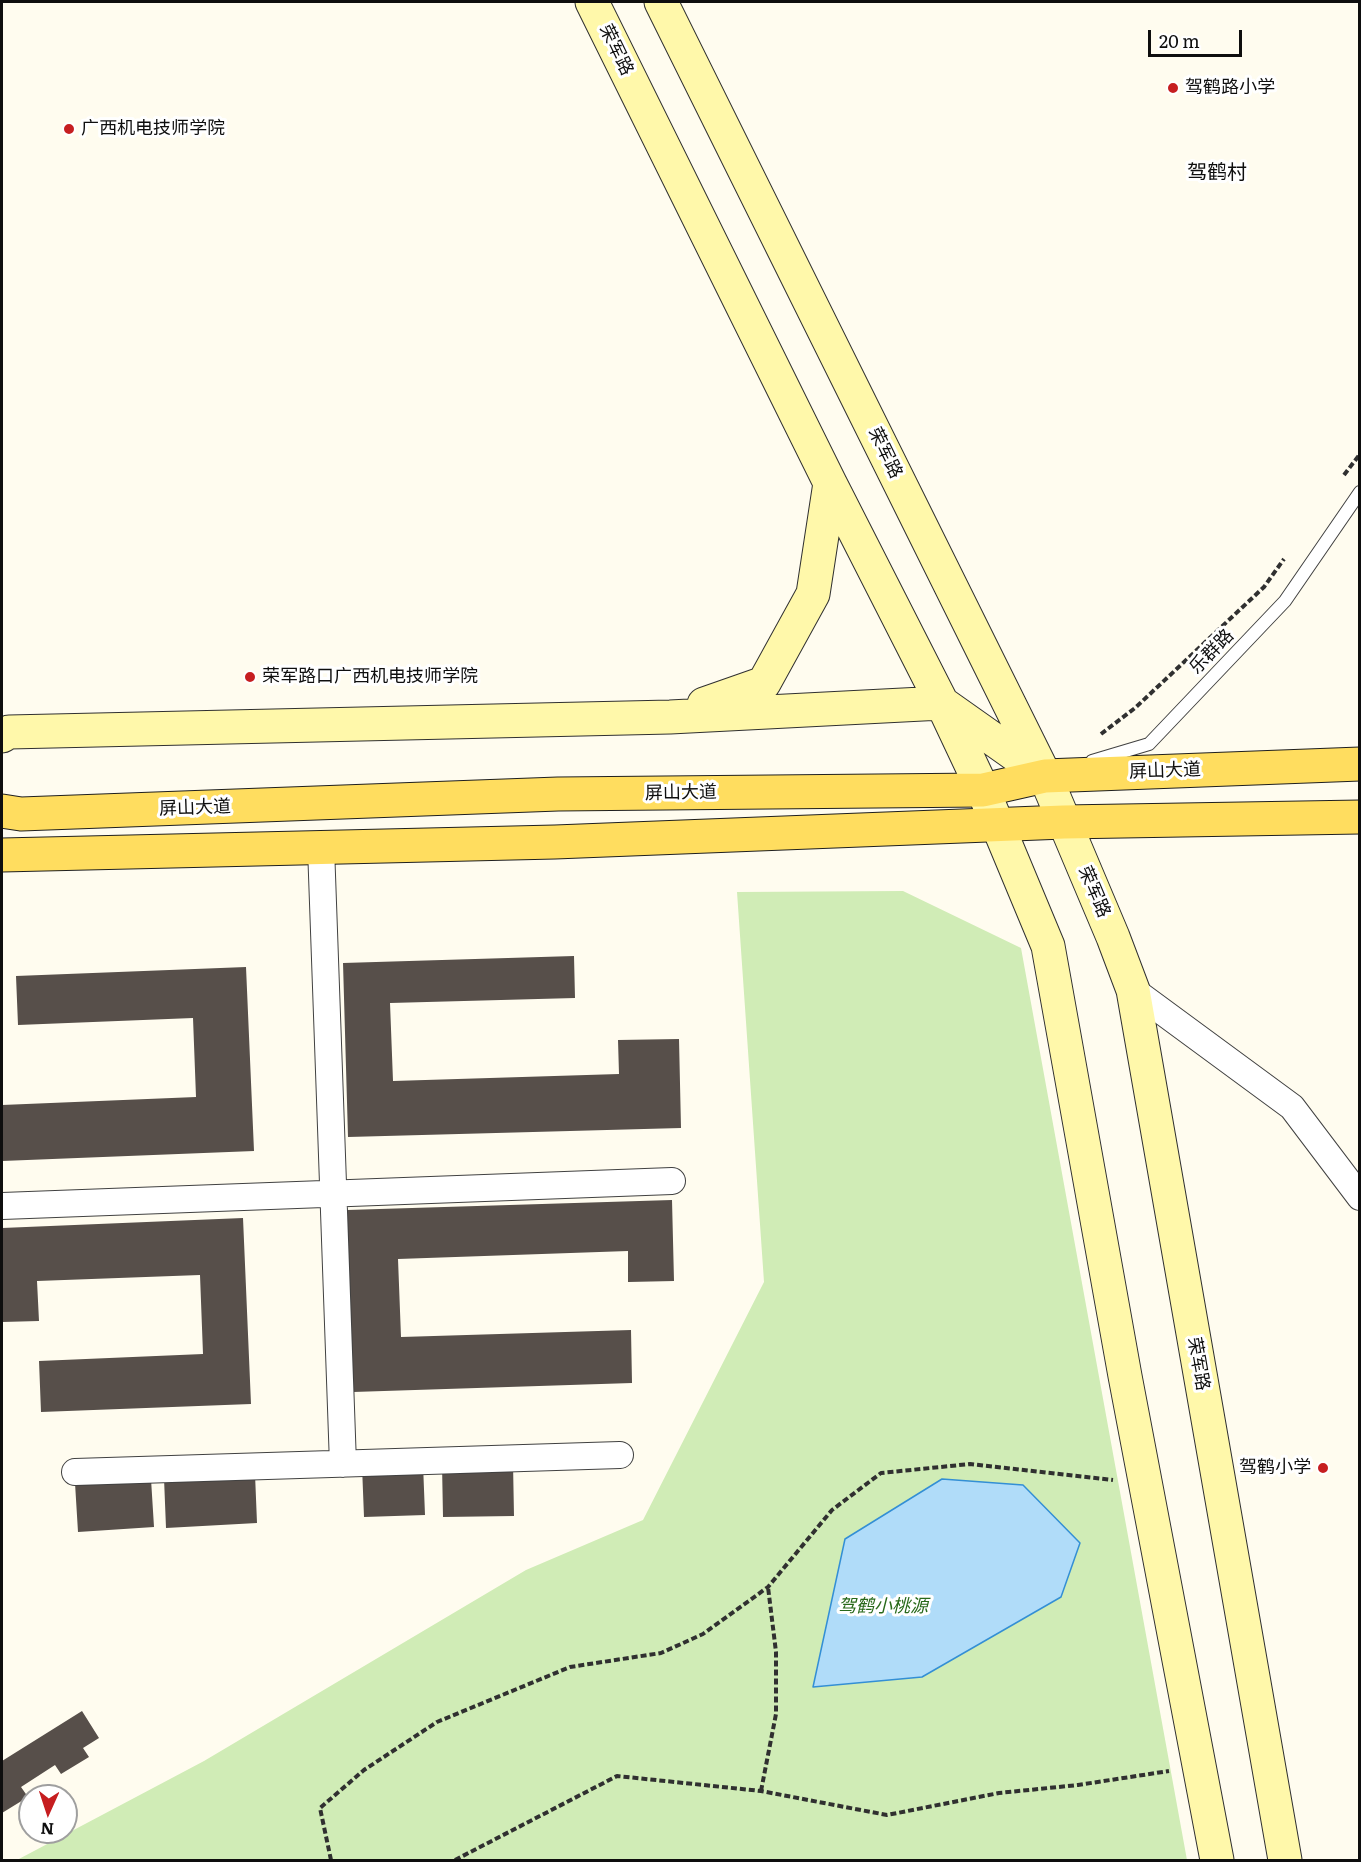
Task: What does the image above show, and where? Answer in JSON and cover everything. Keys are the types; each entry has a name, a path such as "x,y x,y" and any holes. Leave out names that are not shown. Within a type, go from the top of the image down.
{"main road":[{"name":"荣军路","path":"592,2 830,483 942,703 999,826 1048,946 1145,1484 1217,1860"},
{"name":"荣军路","path":"661,2 1045,776 1133,990 1285,1860"},
{"path":"669,717 764,683 813,594 830,483"},
{"path":"2,736 9,732 669,717 942,703 1045,776"},
{"name":"屏山大道","path":"2,811 21,814 558,794 983,790 1045,776 1359,764"},
{"path":"2,855 555,842 1064,822 1359,817"}],"street":[{"path":"321,847 343,1464"},
{"path":"1133,990 1292,1107 1359,1197"},
{"path":"2,1206 672,1181"},
{"path":"75,1472 620,1455"}],"lane":[{"name":"乐群路","path":"1045,776 1149,744 1285,601 1359,492"}],"path":[{"path":"1339,482 1359,454"},
{"path":"1099,735 1136,708 1264,587 1284,558"},
{"path":"331,1860 320,1808 364,1770 437,1722 570,1667 661,1653 703,1634 768,1587 832,1510 881,1473 970,1464 1145,1484"},
{"path":"760,1791 776,1714 776,1653 768,1587"},
{"path":"455,1860 617,1776 760,1791 888,1815 999,1793 1078,1785 1199,1766"}],"green space":[{"name":"驾鹤小桃源","path":"903,891 1021,948 1187,1860 17,1860 47,1844 78,1844 78,1828 204,1761 526,1570 643,1520 764,1282 737,892"}],"water":[{"path":"942,1479 1023,1485 1080,1543 1061,1597 922,1677 813,1687 845,1539"}],"building":[{"path":"574,956 575,998 390,1003 393,1081 619,1074 618,1040 679,1039 681,1128 348,1137 343,963"},
{"path":"246,967 254,1151 2,1161 2,1105 196,1097 193,1018 18,1025 16,976"},
{"path":"672,1200 674,1281 628,1282 628,1251 398,1259 401,1337 631,1330 632,1383 353,1392 347,1210"},
{"path":"243,1218 251,1404 41,1412 39,1361 203,1354 200,1275 37,1281 39,1321 2,1322 2,1228"},
{"path":"513,1463 514,1516 443,1517 442,1464"},
{"path":"423,1464 425,1515 364,1517 362,1466"},
{"path":"255,1474 257,1523 166,1528 164,1478"},
{"path":"151,1479 154,1527 78,1532 75,1483"},
{"path":"82,1711 99,1738 83,1748 89,1757 61,1774 55,1765 26,1784 18,1784 18,1803 2,1813 2,1761"}],"place":[{"name":"驾鹤路小学","path":"1173,88"},
{"name":"广西机电技师学院","path":"69,129"},
{"name":"荣军路口广西机电技师学院","path":"250,677"},
{"name":"驾鹤小学","path":"1323,1468"}],"district":[{"name":"驾鹤村","path":"1217,173"}]}
